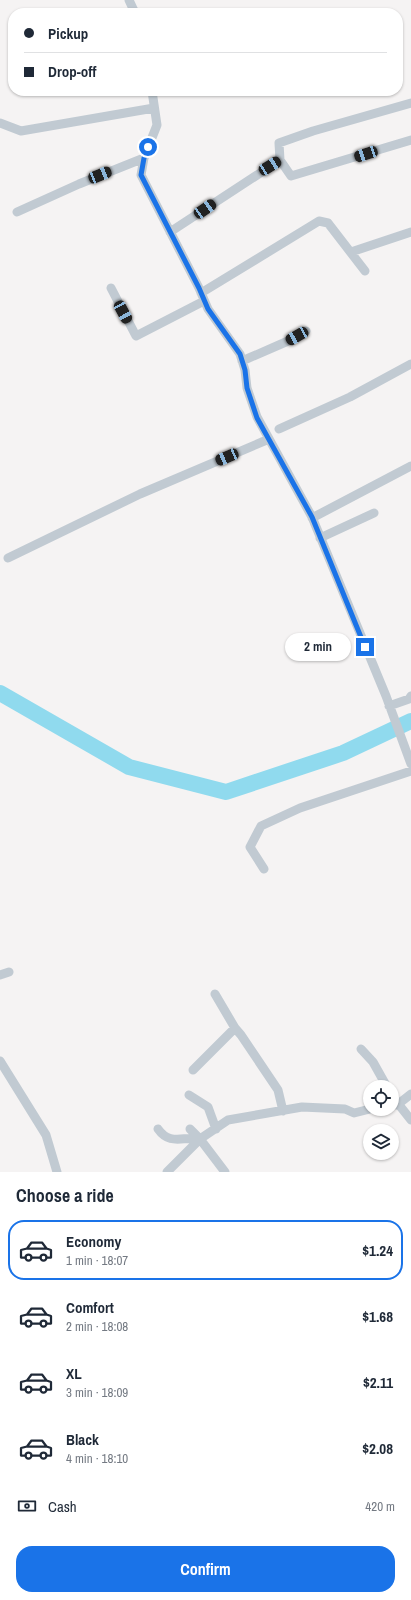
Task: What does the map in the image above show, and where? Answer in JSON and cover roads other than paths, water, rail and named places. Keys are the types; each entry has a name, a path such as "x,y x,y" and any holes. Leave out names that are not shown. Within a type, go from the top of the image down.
{"street":[{"path":"153,96 157,125 144,158 141,175 208,309 240,354 245,370 247,388 257,418 270,439 312,518 386,696 411,764"},
{"path":"411,103 313,131 279,143 280,160 291,176 411,140"},
{"path":"0,123 21,131 154,108"},
{"path":"17,212 79,184 144,158"},
{"path":"170,232 280,160"},
{"path":"111,288 136,336 203,297 319,221 328,223 365,271"},
{"path":"350,252 411,232"},
{"path":"242,361 288,341 306,331"},
{"path":"279,429 350,397 411,364"},
{"path":"8,558 140,494 270,439"},
{"path":"312,518 411,466"},
{"path":"320,538 374,513"},
{"path":"390,706 410,698"},
{"path":"264,869 250,847 261,826 300,808 411,771"},
{"path":"0,975 9,972"},
{"path":"215,994 235,1028 278,1090 283,1111"},
{"path":"193,1070 235,1028"},
{"path":"361,1049 373,1062 383,1080"},
{"path":"0,1061 46,1135 57,1172"},
{"path":"399,1102 411,1094"},
{"path":"189,1095 208,1107 216,1128"},
{"path":"166,1172 200,1139 228,1120 302,1108 345,1109 354,1113 363,1111"},
{"path":"399,1108 411,1120"},
{"path":"158,1128 162,1135 169,1139 200,1139"},
{"path":"190,1128 225,1172"}],"waterway":[{"path":"0,693 129,767 226,792 343,753 411,721"}]}
